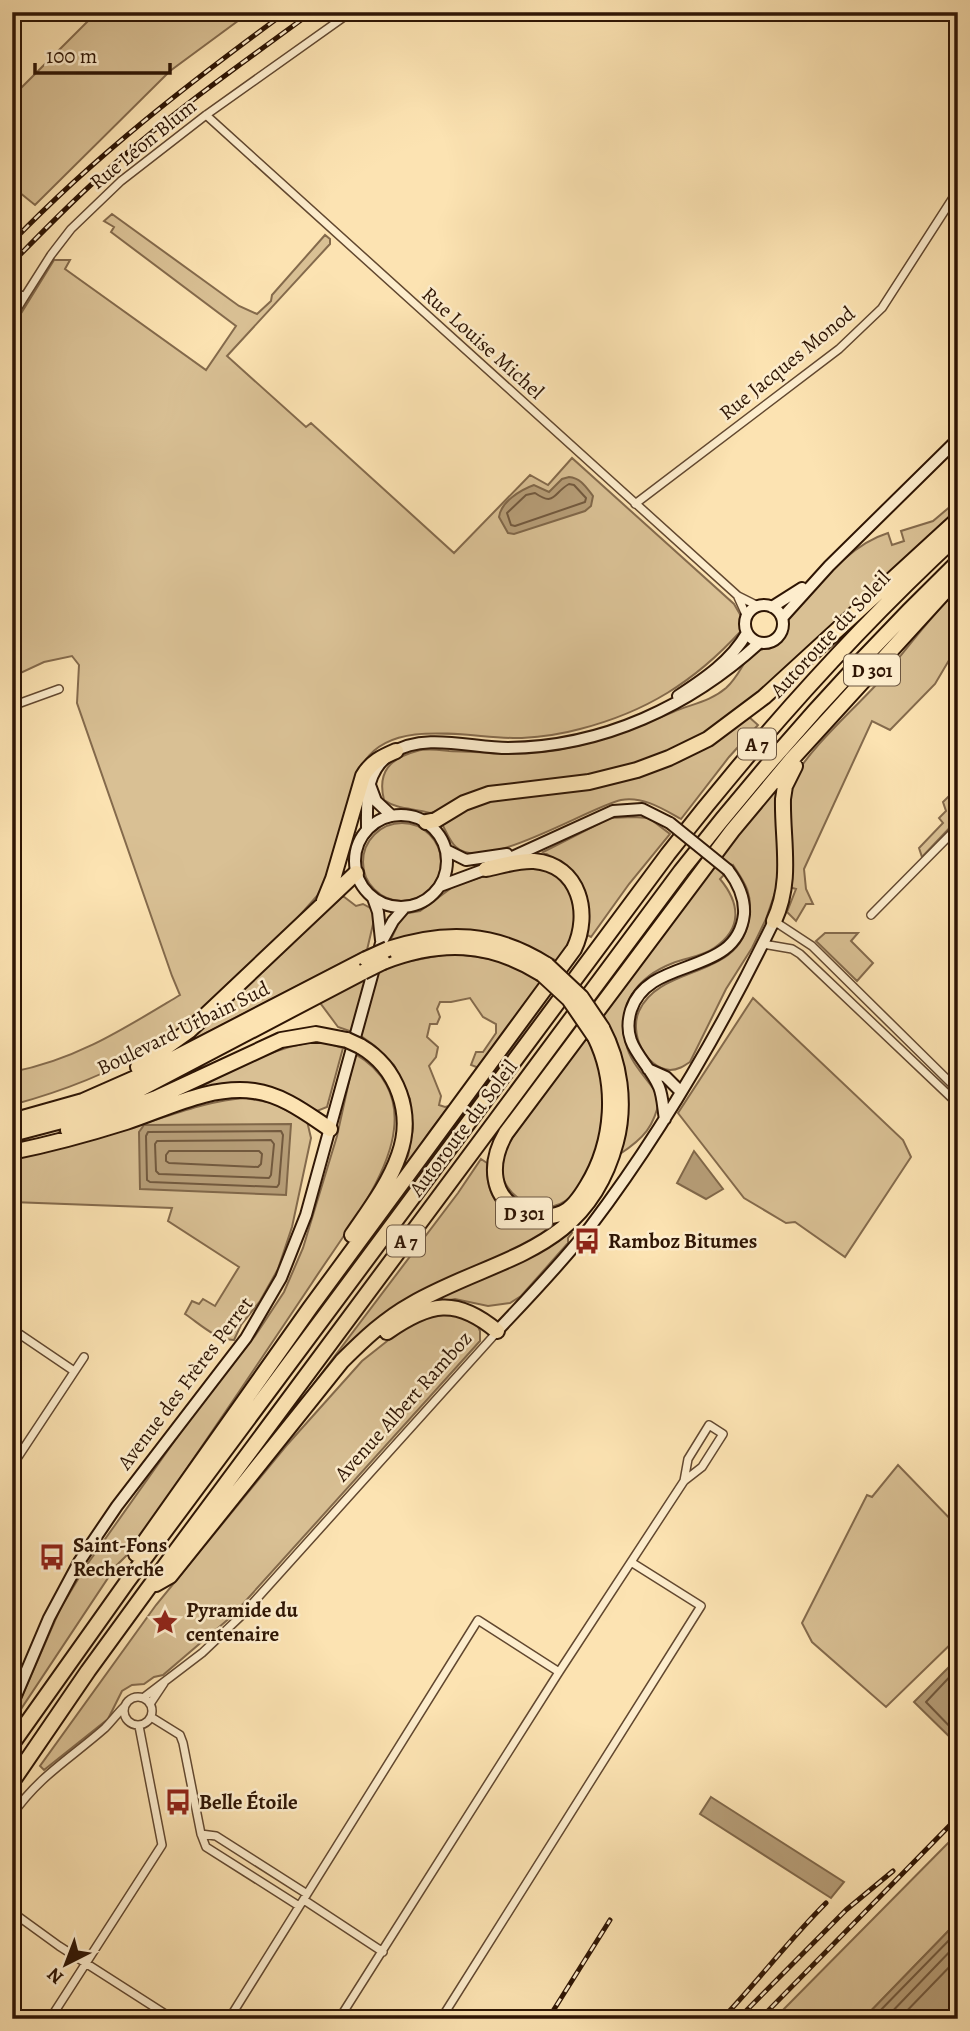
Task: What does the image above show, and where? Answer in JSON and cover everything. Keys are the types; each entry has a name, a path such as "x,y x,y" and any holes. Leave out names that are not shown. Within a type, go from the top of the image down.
{"highway":[{"path":"426,822 436,820 478,797 620,775 690,749 748,710 954,523 958,524"},
{"name":"Autoroute du Soleil","path":"12,1744 127,1582 702,810 829,663 958,535"},
{"name":"Autoroute du Soleil","path":"12,1782 147,1590 712,831 837,685 958,562"},
{"name":"D 301","path":"598,1033 607,1070 611,1106 607,1138 597,1167 584,1191 566,1211 547,1216 529,1215 511,1206 498,1190 494,1169 496,1152 506,1133 698,875 769,786 958,577"},
{"path":"774,921 782,902 786,881 783,804 785,786 794,767 822,732 826,721"},
{"path":"318,911 333,879 363,776 377,759 396,751"},
{"path":"127,1582 132,1559 310,1308 577,942 583,921 582,903 575,885 560,871 548,864 533,861 486,869"},
{"path":"83,1101 175,1042 356,873"},
{"name":"D 301","path":"12,1134 74,1118 123,1098 384,952 437,947 472,948 545,970 612,1051 620,1090 618,1135 606,1171 583,1210 560,1231 524,1254 436,1292 383,1323 342,1361 170,1576 147,1590"},
{"name":"Boulevard Urbain Sud","path":"12,1121 83,1101 364,965"},
{"path":"12,1143 73,1128 131,1108 281,1040 316,1034 354,1043 377,1058 396,1084 404,1111 403,1140 387,1179 314,1295 310,1308"},
{"path":"12,1152 99,1130 199,1097 234,1090 253,1091 281,1098 330,1129"},
{"path":"294,1422 306,1415 374,1342 415,1315 434,1308 458,1308 475,1314 497,1331"}],"main road":[{"path":"782,618 829,566 958,439"},
{"path":"759,643 747,633 747,617 758,606 772,607 794,594 829,566"},
{"path":"367,830 366,798 370,785 378,767 396,751 412,744 427,743 492,748 546,745 590,737 640,720 698,692 759,643 767,643 781,634 782,618 772,607"},
{"path":"640,720 703,680 741,644 747,633"},
{"path":"370,785 378,804 393,816"},
{"path":"440,886 486,869 601,814 633,808 646,810 670,822 728,870 739,887 744,906 742,923 734,941 714,957 653,982 633,1006 629,1021 630,1038 636,1055 659,1088 665,1119"},
{"path":"393,816 410,816 426,822 439,834 446,850 447,869 440,886 428,899 405,907 388,906 373,898 364,889 356,873 355,853 359,841 367,830 379,821 393,816"},
{"path":"446,850 461,859 470,860 517,853"},
{"path":"373,898 378,912 384,952"},
{"path":"384,952 393,921 405,907"},
{"name":"Avenue Albert Ramboz","path":"497,1331 590,1227 653,1139 694,1070 774,921"},
{"name":"Avenue des Frères Perret","path":"12,1705 49,1618 79,1562 117,1506 246,1338 272,1296 298,1238 384,952"},
{"path":"648,1069 666,1077 679,1096"},
{"path":"666,1077 694,1070"},
{"path":"659,1088 679,1096"}],"street":[{"path":"12,21 24,12"},
{"name":"Rue Léon Blum","path":"12,317 64,238 97,202 206,115 351,12"},
{"path":"950,12 958,31"},
{"name":"Rue Louise Michel","path":"206,115 738,596 758,606"},
{"name":"Rue Jacques Monod","path":"635,503 839,349 882,308 958,190"},
{"path":"12,294 25,296"},
{"name":"Rue Louise Michel","path":"738,596 747,617"},
{"path":"12,706 59,689"},
{"path":"872,915 958,827"},
{"path":"774,921 812,946 958,1090"},
{"path":"763,944 792,949 800,954 958,1104"},
{"path":"12,1329 75,1371"},
{"name":"Avenue Albert Ramboz","path":"143,1698 202,1653 242,1615 497,1331"},
{"path":"12,1466 84,1357"},
{"path":"339,2019 559,1672 684,1481 702,1467 723,1434 709,1425 688,1459 684,1481"},
{"path":"441,2019 701,1606 631,1562"},
{"path":"229,2019 478,1620 559,1672"},
{"path":"107,1726 128,1722 139,1726 146,1723 151,1717 150,1704 164,1682"},
{"path":"12,1815 28,1793 107,1726 133,1698 143,1698 150,1704"},
{"path":"124,1707 124,1717 128,1722"},
{"path":"151,1717 180,1735 205,1847 304,1900"},
{"path":"50,2019 162,1845 139,1726"},
{"path":"201,1834 216,1836 304,1900 383,1952"},
{"path":"12,1916 19,1917 173,2019"}],"shaded area":[{"path":"97,12 250,12 170,71 35,205 19,192 12,198 12,97"},
{"path":"112,214 239,306 257,314 271,301 272,295 325,235 330,239 330,244 227,356 306,427 311,423 454,553 530,475 548,485 572,458 734,604 741,616 741,631 705,665 668,693 604,722 566,732 522,738 416,734 379,747 360,770 325,882 317,896 238,978 172,1034 135,1057 83,1081 12,1105 12,1072 58,1060 79,1051 120,1031 180,995 77,703 79,665 72,656 44,662 12,677 12,328 54,260 70,260 65,269 206,370 236,326 111,232 114,227 104,221"},
{"path":"958,500 958,511 741,708 696,739 641,763 430,813 400,807 384,800 384,774 393,762 408,754 429,749 515,753 563,749 619,733 714,696 730,684 751,653 774,645 782,639 793,612 860,546 888,533 892,545 904,541 901,531 933,521"},
{"path":"958,590 958,645 935,684 890,730 872,721 804,869 806,889 813,904 806,904 796,921 787,912 796,889 778,884 752,948 726,989 690,1062 670,1070 653,1063 641,1048 636,1020 650,996 664,985 716,963 731,953 742,939 749,919 750,903 745,884 733,865 720,879 735,906 734,924 730,933 710,951 673,963 649,976 640,984 627,1004 624,1029 628,1051 660,1098 655,1117 647,1131 620,1154 627,1118 614,1037 603,1014 711,866 775,788 790,783 819,744 876,685"},
{"path":"749,717 758,725 729,757 681,819 645,802 621,800 512,846 489,852 470,853 454,845 442,824 468,807 499,797 619,780"},
{"path":"957,788 958,819 922,857 919,848 943,823 939,818 946,811 943,802"},
{"path":"610,818 649,818 670,834 629,884 591,937 585,934 588,906 582,885 567,868 543,852"},
{"path":"402,823 417,826 430,834 438,847 441,862 438,877 430,890 417,898 402,901 387,898 374,890 366,877 363,862 366,847 374,834 387,826"},
{"path":"539,866 567,882 577,907 571,943 559,962 516,943 476,932 436,931 390,941 403,914 420,911 454,886 497,872"},
{"path":"343,896 356,906 363,904 372,909 374,920 367,950 181,1046 181,1042"},
{"path":"825,933 858,933 851,941 873,963 857,981 816,941"},
{"path":"447,954 474,956 508,964 542,984 479,1068 471,1065 476,1052 483,1052 496,1033 496,1024 483,1017 470,998 440,1002 437,1009 440,1017 437,1024 430,1024 427,1037 438,1047 436,1057 429,1066 441,1096 439,1105 449,1106 391,1188 389,1187 408,1156 413,1128 410,1099 394,1065 358,1034 338,1027 318,1000 390,965"},
{"path":"753,998 903,1140 911,1157 845,1257 795,1222 786,1223 744,1198 678,1113"},
{"path":"586,1035 598,1064 604,1095 599,1139 588,1172 571,1197 560,1204 538,1207 518,1198 509,1190 501,1169 502,1158 514,1134"},
{"path":"320,1041 343,1048 327,1107 317,1111 283,1093 181,1097 265,1055"},
{"path":"355,1054 381,1076 394,1106 394,1129 390,1148 373,1189 221,1418 130,1552 116,1566 19,1712 16,1710 60,1609 86,1566 195,1412 255,1336 284,1292 303,1248 337,1136"},
{"path":"245,1098 273,1103 307,1121 311,1138 292,1227 278,1269 234,1340 215,1334 185,1314 192,1301 199,1304 203,1299 215,1306 239,1267 168,1221 172,1208 12,1202 12,1157 100,1136 201,1106"},
{"path":"481,1159 487,1163 491,1192 497,1203 516,1217 543,1222 558,1221 572,1233 568,1243 521,1296 510,1303 488,1306 455,1299 433,1303 432,1299 414,1296 300,1402 458,1193"},
{"path":"447,1312 476,1322 480,1341 232,1616 163,1675 122,1691 108,1719 44,1770 40,1766 156,1605 286,1446 362,1361 396,1334 424,1317"},
{"path":"898,1465 958,1527 958,1637 886,1707 812,1642 802,1623 867,1495 872,1497"},
{"path":"958,1833 958,1921 863,2019 774,2019"}],"water":[{"path":"569,477 580,481 588,489 593,496 591,506 585,511 514,534 508,533 499,517 503,506 512,497 534,485 549,492 562,479"},
{"path":"291,1124 286,1195 140,1189 139,1132 144,1125"},
{"path":"694,1151 723,1189 706,1199 677,1183"},
{"path":"958,1658 958,1745 914,1702"},
{"path":"711,1797 844,1882 831,1898 700,1814"},
{"path":"958,1921 958,2019 863,2019"}],"railway":[{"path":"12,242 77,179 144,121 286,12"},
{"path":"12,263 73,201 136,145 312,12"},
{"path":"760,2019 958,1817"},
{"path":"738,2019 846,1910 893,1871"},
{"path":"722,2019 826,1903"},
{"path":"548,2019 610,1920"}],"place":[{"name":"Ramboz Bitumes","path":"587,1241"},
{"name":"Saint-Fons Recherche","path":"52,1557"},
{"name":"Pyramide du centenaire","path":"165,1622"},
{"name":"Belle Étoile","path":"178,1802"}]}
